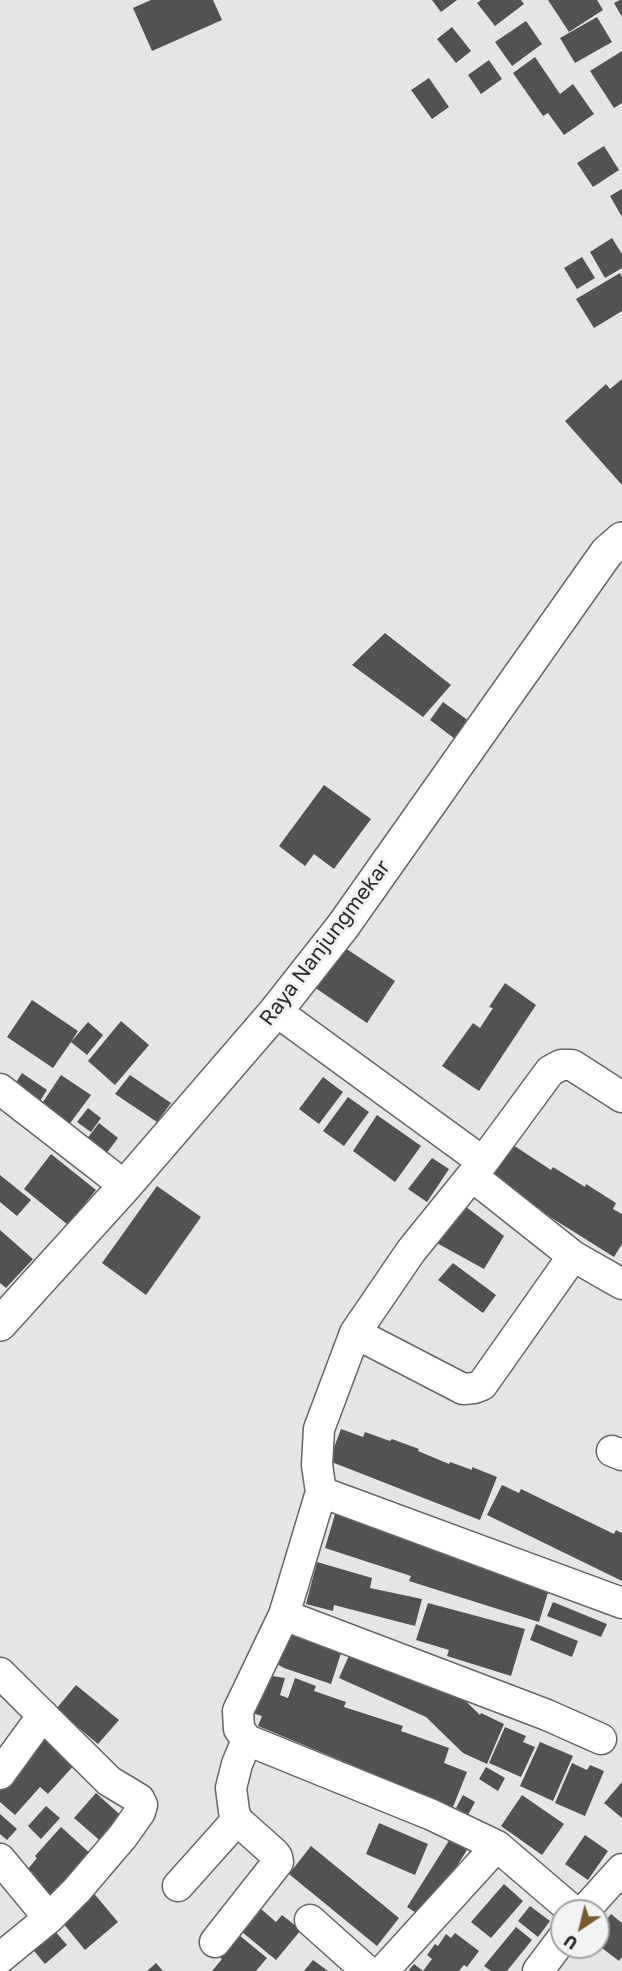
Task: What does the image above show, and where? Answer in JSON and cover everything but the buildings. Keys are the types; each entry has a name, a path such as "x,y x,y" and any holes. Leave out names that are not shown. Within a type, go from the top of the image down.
{"street":[{"name":"Raya Nanjungmekar","path":"0,1324 125,1186 276,1011 343,926 607,552 622,539"},
{"path":"276,1011 477,1169 573,1256 622,1284"},
{"path":"559,1899 497,1846 432,1815 247,1740 238,1729 238,1711 284,1615 321,1492 317,1465 319,1429 355,1334 411,1251 477,1169 550,1071 561,1065 572,1065 622,1097"},
{"path":"0,1089 125,1186"},
{"path":"355,1334 463,1389 474,1388 482,1385 573,1256"},
{"path":"321,1492 622,1603"},
{"path":"284,1615 547,1715 601,1739"},
{"path":"0,1673 109,1781 139,1798 142,1805 140,1812 123,1836 78,1890 49,1918 0,1958"},
{"path":"0,1773 43,1715"},
{"path":"215,1942 278,1862 277,1857 237,1820 234,1810 231,1788 237,1764 247,1740"},
{"path":"178,1886 237,1820"},
{"path":"382,1971 497,1846"},
{"path":"0,1859 49,1918"},
{"path":"595,1899 622,1869"},
{"path":"310,1920 367,1971"},
{"path":"538,1971 550,1955"}]}
